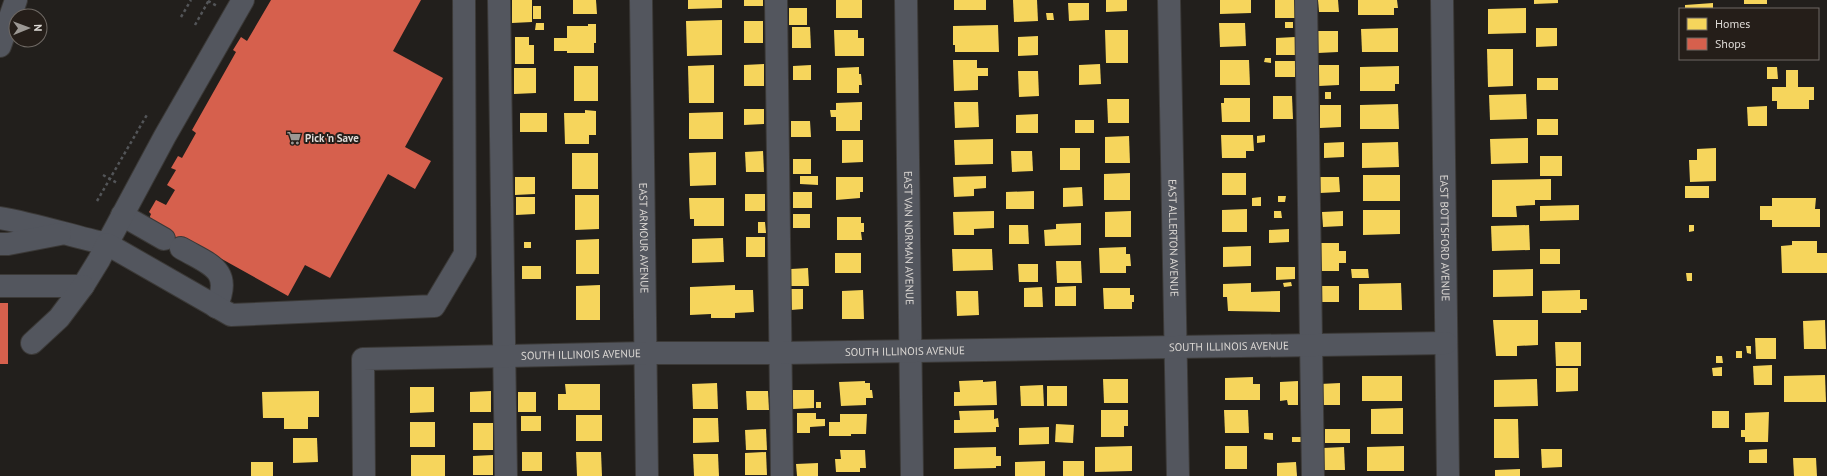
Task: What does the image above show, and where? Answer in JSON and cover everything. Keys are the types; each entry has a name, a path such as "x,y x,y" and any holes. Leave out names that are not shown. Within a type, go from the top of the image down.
{"street":[{"path":"0,46 16,0"},
{"path":"32,343 59,318 99,260 106,244 165,136 243,0"},
{"path":"0,218 31,223 61,233 106,244 232,315 434,306 465,254 464,0"},
{"path":"499,0 506,476"},
{"name":"EAST ARMOUR AVENUE","path":"641,0 647,476"},
{"path":"776,0 782,476"},
{"name":"EAST VAN NORMAN AVENUE","path":"906,0 912,476"},
{"name":"EAST ALLERTON AVENUE","path":"1170,0 1178,476"},
{"path":"1306,0 1313,476"},
{"name":"EAST BOTTSFORD AVENUE","path":"1442,0 1448,476"},
{"path":"122,215 218,270 222,280 222,295 216,307"},
{"path":"0,244 8,244 61,233"},
{"path":"0,286 82,286"},
{"name":"SOUTH ILLINOIS AVENUE","path":"364,476 363,359 646,353 911,351 1446,343"}],"path":[{"path":"181,17 191,0"},
{"path":"194,25 208,0 222,8"},
{"path":"98,201 148,113"}],"building: Homes":[{"path":"512,0 532,0 532,22 512,23"},
{"path":"573,0 596,0 597,14 573,14"},
{"path":"688,0 722,0 722,8 688,9"},
{"path":"744,0 763,0 763,6 744,6"},
{"path":"836,0 862,0 862,18 836,18"},
{"path":"954,0 986,0 986,10 954,10"},
{"path":"1013,0 1037,0 1038,21 1014,22"},
{"path":"1106,0 1127,0 1127,11 1106,12"},
{"path":"1220,0 1251,0 1251,13 1220,14"},
{"path":"1275,0 1295,0 1295,18 1275,18"},
{"path":"1318,0 1338,0 1339,12 1319,12"},
{"path":"1358,0 1397,0 1398,8 1394,8 1394,15 1358,15"},
{"path":"1534,0 1558,0 1558,3 1534,4"},
{"path":"1744,0 1767,0 1767,4 1744,4"},
{"path":"1068,3 1089,3 1089,20 1069,21"},
{"path":"1713,3 1713,8 1685,8 1685,5"},
{"path":"533,6 541,6 541,19 533,19"},
{"path":"789,8 807,8 807,25 789,25"},
{"path":"1526,8 1526,33 1488,34 1488,9"},
{"path":"1046,13 1053,13 1054,20 1047,20"},
{"path":"722,20 722,55 687,56 686,21"},
{"path":"744,21 763,21 763,43 744,43"},
{"path":"1285,22 1293,22 1293,28 1285,28"},
{"path":"536,23 544,23 544,30 535,30"},
{"path":"1219,23 1245,23 1246,46 1220,47"},
{"path":"588,24 596,24 596,43 594,43 594,53 567,53 567,51 554,51 554,38 567,38 567,26 588,26"},
{"path":"998,25 999,52 955,52 955,45 953,45 953,26"},
{"path":"792,27 810,27 811,48 792,48"},
{"path":"1398,28 1398,52 1362,52 1361,29"},
{"path":"1536,28 1557,28 1557,46 1536,47"},
{"path":"834,30 858,30 858,38 864,38 864,56 835,56"},
{"path":"1105,30 1128,30 1128,63 1106,63"},
{"path":"1318,31 1338,31 1338,52 1318,53"},
{"path":"1038,36 1038,55 1018,56 1018,37"},
{"path":"515,37 529,37 529,45 534,45 534,64 515,64"},
{"path":"1295,37 1295,55 1276,55 1276,38"},
{"path":"1487,49 1513,49 1513,86 1488,87"},
{"path":"1265,58 1271,58 1271,63 1264,62"},
{"path":"953,60 977,60 977,68 988,68 988,76 978,76 978,90 954,91"},
{"path":"1220,60 1249,60 1250,85 1220,85"},
{"path":"1275,61 1295,61 1295,77 1275,77"},
{"path":"764,64 764,86 744,86 744,65"},
{"path":"1100,64 1101,84 1079,85 1079,65"},
{"path":"714,65 714,103 689,103 688,66"},
{"path":"811,65 811,80 793,80 793,66"},
{"path":"1319,65 1339,65 1339,85 1319,86"},
{"path":"574,66 598,66 598,101 574,101"},
{"path":"1399,66 1399,84 1395,84 1395,91 1360,91 1360,67"},
{"path":"859,67 862,85 859,85 859,93 837,93 837,68"},
{"path":"1767,67 1777,67 1778,79 1767,79"},
{"path":"514,68 536,68 536,93 514,94"},
{"path":"1786,70 1798,70 1798,87 1814,87 1814,100 1809,100 1809,109 1777,109 1777,101 1772,101 1772,87 1786,87"},
{"path":"1018,71 1038,71 1039,96 1019,97"},
{"path":"1537,78 1558,78 1558,90 1537,90"},
{"path":"1325,92 1331,92 1331,99 1325,99"},
{"path":"1526,94 1527,119 1490,120 1489,95"},
{"path":"1273,96 1292,96 1293,119 1273,119"},
{"path":"1224,98 1250,98 1250,122 1222,122 1221,103 1224,103"},
{"path":"1107,99 1129,99 1129,123 1108,123"},
{"path":"862,102 862,120 860,120 860,131 836,131 836,117 831,117 830,110 836,110 836,103"},
{"path":"954,102 978,102 979,127 955,128"},
{"path":"1398,104 1399,129 1360,129 1360,105"},
{"path":"1320,105 1341,105 1341,127 1320,128"},
{"path":"1767,106 1767,126 1748,126 1747,107"},
{"path":"744,109 764,109 764,124 744,125"},
{"path":"585,110 596,111 596,135 589,135 589,144 565,144 564,113 585,113"},
{"path":"723,112 723,139 689,139 689,113"},
{"path":"520,113 547,113 547,132 520,132"},
{"path":"1038,114 1038,133 1016,133 1016,115"},
{"path":"1537,119 1558,119 1558,135 1537,135"},
{"path":"1075,120 1094,120 1094,133 1075,133"},
{"path":"791,121 810,121 811,137 791,137"},
{"path":"1221,135 1253,135 1254,151 1246,151 1246,158 1222,158"},
{"path":"1265,135 1265,142 1257,143 1257,136"},
{"path":"1129,136 1130,163 1105,163 1105,137"},
{"path":"1528,138 1528,163 1491,164 1490,139"},
{"path":"993,139 993,164 955,165 954,140"},
{"path":"842,140 863,140 863,162 842,163"},
{"path":"1344,142 1344,157 1324,158 1324,143"},
{"path":"1398,142 1399,167 1362,168 1362,143"},
{"path":"1060,148 1080,148 1080,170 1060,170"},
{"path":"1716,148 1716,181 1690,182 1689,160 1697,160 1697,149"},
{"path":"763,151 764,172 746,172 745,152"},
{"path":"1011,151 1032,151 1033,171 1012,172"},
{"path":"716,152 716,185 690,186 689,153"},
{"path":"572,153 598,153 598,189 572,189"},
{"path":"1540,156 1562,156 1562,176 1540,176"},
{"path":"793,159 811,159 811,174 793,174"},
{"path":"1130,173 1130,200 1104,200 1104,174"},
{"path":"1222,173 1246,173 1246,195 1222,195"},
{"path":"1363,175 1400,175 1400,201 1363,201"},
{"path":"800,176 818,176 818,185 800,184"},
{"path":"986,176 986,188 974,189 974,196 954,197 953,177"},
{"path":"515,177 535,177 535,194 515,195"},
{"path":"836,177 863,177 863,192 860,192 860,198 836,200"},
{"path":"1320,177 1339,177 1340,192 1320,193"},
{"path":"1551,179 1551,200 1535,200 1535,205 1516,206 1517,217 1492,217 1492,180"},
{"path":"1685,186 1709,186 1709,198 1685,198"},
{"path":"1082,187 1083,206 1063,207 1063,188"},
{"path":"1034,191 1034,209 1006,209 1006,192"},
{"path":"793,192 812,192 812,208 793,208"},
{"path":"745,194 765,194 765,211 745,211"},
{"path":"575,195 599,195 599,229 575,230"},
{"path":"1278,196 1286,196 1285,202 1278,202"},
{"path":"516,197 535,197 535,214 516,215"},
{"path":"1261,197 1261,206 1252,206 1252,198"},
{"path":"689,198 724,198 724,226 694,226 694,219 690,219"},
{"path":"1772,198 1816,198 1815,209 1820,209 1820,227 1772,227 1772,220 1760,220 1760,206 1772,206"},
{"path":"1579,205 1579,220 1540,221 1540,206"},
{"path":"1247,209 1247,232 1222,232 1222,210"},
{"path":"1363,210 1400,210 1400,234 1363,235"},
{"path":"994,211 994,228 974,229 974,235 954,235 953,212"},
{"path":"1131,211 1131,237 1105,237 1105,212"},
{"path":"1274,211 1281,211 1282,218 1274,218"},
{"path":"1343,211 1343,226 1323,227 1322,212"},
{"path":"793,214 810,214 810,228 793,228"},
{"path":"837,217 861,217 861,223 864,223 864,232 861,232 862,240 837,240"},
{"path":"758,222 765,222 766,233 758,233"},
{"path":"1081,223 1081,245 1045,246 1044,230 1056,229 1056,224"},
{"path":"1009,225 1028,225 1029,244 1009,244"},
{"path":"1529,225 1530,250 1492,251 1491,226"},
{"path":"1689,225 1694,225 1694,231 1689,232"},
{"path":"1289,229 1289,242 1269,243 1269,230"},
{"path":"746,237 765,237 765,257 746,257"},
{"path":"723,238 724,262 692,263 692,239"},
{"path":"599,239 599,274 576,274 576,240"},
{"path":"1792,241 1817,241 1817,253 1827,253 1827,273 1782,273 1781,246 1792,245"},
{"path":"524,242 531,242 531,248 524,248"},
{"path":"1320,243 1339,243 1339,251 1346,251 1346,263 1339,263 1339,271 1320,271"},
{"path":"1251,246 1251,266 1223,267 1223,247"},
{"path":"1126,247 1126,254 1130,254 1131,266 1126,266 1126,273 1100,273 1099,248"},
{"path":"952,249 992,249 993,270 953,271"},
{"path":"1540,249 1560,249 1560,264 1540,264"},
{"path":"835,253 861,253 861,273 835,273"},
{"path":"1056,261 1081,261 1082,283 1057,283"},
{"path":"1018,264 1038,264 1038,282 1019,282"},
{"path":"522,266 541,266 541,279 522,279"},
{"path":"1276,267 1295,267 1295,279 1276,280"},
{"path":"808,268 809,286 791,286 791,269"},
{"path":"1351,269 1368,269 1369,278 1352,278"},
{"path":"1533,269 1533,296 1493,297 1493,270"},
{"path":"1686,273 1692,273 1692,281 1687,281"},
{"path":"1291,282 1292,286 1284,287 1283,283"},
{"path":"1251,283 1251,292 1280,291 1280,312 1228,311 1227,297 1223,297 1223,284"},
{"path":"1401,283 1402,310 1359,310 1359,284"},
{"path":"600,285 600,320 576,320 576,286"},
{"path":"735,285 735,290 753,290 754,312 735,313 735,318 711,318 711,314 690,315 690,287"},
{"path":"1076,286 1076,306 1055,306 1055,287"},
{"path":"1321,286 1339,286 1339,302 1321,302"},
{"path":"1042,287 1043,307 1024,307 1024,288"},
{"path":"1103,288 1130,288 1130,295 1134,295 1132,309 1104,309"},
{"path":"791,289 803,289 803,309 791,310"},
{"path":"863,290 864,319 842,319 842,291"},
{"path":"1580,290 1580,299 1587,299 1587,310 1581,310 1581,313 1542,313 1542,291"},
{"path":"956,291 978,291 979,315 957,316"},
{"path":"1493,320 1538,320 1538,345 1517,346 1517,356 1496,356"},
{"path":"1825,320 1826,349 1804,349 1803,321"},
{"path":"1755,338 1776,338 1776,359 1756,359"},
{"path":"1555,342 1581,342 1581,366 1556,366"},
{"path":"1746,346 1751,346 1751,354 1747,353"},
{"path":"1736,351 1742,351 1742,358 1736,358"},
{"path":"1716,356 1722,356 1723,363 1716,363"},
{"path":"1772,365 1772,385 1754,385 1753,366"},
{"path":"1722,367 1722,376 1713,376 1712,368"},
{"path":"1556,368 1578,368 1578,391 1556,392"},
{"path":"1825,375 1826,402 1784,402 1784,376"},
{"path":"1362,376 1402,376 1402,401 1362,401"},
{"path":"1253,377 1253,384 1260,384 1260,400 1225,400 1225,378"},
{"path":"1103,379 1128,379 1128,403 1104,403"},
{"path":"1537,379 1538,406 1494,407 1494,380"},
{"path":"983,380 983,382 996,381 997,405 954,406 954,392 960,392 959,381"},
{"path":"865,381 865,383 870,383 870,390 872,390 873,398 866,398 866,405 841,406 839,382"},
{"path":"1298,381 1298,405 1288,405 1287,400 1280,401 1280,382"},
{"path":"717,383 718,409 693,409 692,384"},
{"path":"1340,383 1340,405 1320,405 1320,384"},
{"path":"565,384 600,384 600,410 558,410 558,394 566,394"},
{"path":"1043,385 1044,406 1021,406 1020,386"},
{"path":"1047,386 1067,386 1067,406 1047,406"},
{"path":"410,387 434,387 434,412 410,413"},
{"path":"793,390 814,390 814,408 793,409"},
{"path":"319,391 319,417 308,417 308,429 284,429 284,418 263,418 262,392"},
{"path":"491,391 491,412 470,412 470,392"},
{"path":"746,391 768,391 769,410 747,410"},
{"path":"518,392 536,392 536,412 518,412"},
{"path":"816,402 821,402 821,408 816,408"},
{"path":"1403,408 1403,434 1371,434 1371,409"},
{"path":"994,410 994,419 998,418 999,427 996,427 996,432 954,433 954,420 960,420 959,411"},
{"path":"1101,410 1128,410 1128,426 1124,426 1124,437 1101,437"},
{"path":"1224,410 1248,410 1249,433 1225,433"},
{"path":"1712,411 1729,411 1729,428 1712,428"},
{"path":"1769,412 1768,442 1745,442 1745,437 1741,437 1741,430 1745,430 1745,413"},
{"path":"797,413 816,413 816,419 825,419 825,426 810,427 810,433 797,433"},
{"path":"840,414 867,414 866,434 829,436 829,422 840,422"},
{"path":"576,415 602,415 602,441 576,441"},
{"path":"521,416 541,416 541,431 521,431"},
{"path":"693,418 718,418 719,442 693,443"},
{"path":"1494,419 1518,419 1519,458 1494,458"},
{"path":"410,422 435,422 435,447 410,447"},
{"path":"473,423 493,423 493,450 473,450"},
{"path":"1056,424 1074,425 1073,443 1055,442"},
{"path":"1049,427 1049,444 1019,445 1019,428"},
{"path":"766,429 767,450 746,450 745,430"},
{"path":"1325,429 1350,429 1350,443 1325,443"},
{"path":"1264,433 1273,433 1273,440 1264,439"},
{"path":"1292,437 1301,437 1301,442 1292,442"},
{"path":"293,438 317,438 318,462 293,463"},
{"path":"1132,446 1132,471 1095,472 1095,447"},
{"path":"1225,446 1247,446 1247,469 1225,469"},
{"path":"1404,446 1404,471 1367,471 1367,447"},
{"path":"996,447 996,456 1001,456 1001,466 996,466 996,468 954,469 954,448"},
{"path":"1344,447 1345,470 1324,470 1323,448"},
{"path":"1541,449 1562,449 1562,467 1542,468"},
{"path":"1767,449 1767,463 1749,463 1749,450"},
{"path":"840,450 865,450 866,468 860,468 860,472 836,472 835,459 841,459"},
{"path":"522,452 542,452 542,471 522,471"},
{"path":"576,452 601,452 602,476 577,476"},
{"path":"766,452 767,475 745,475 745,453"},
{"path":"693,454 718,454 719,476 694,476"},
{"path":"411,455 445,455 445,476 411,476"},
{"path":"493,455 493,475 473,475 473,456"},
{"path":"1793,458 1816,458 1817,476 1794,476"},
{"path":"1045,461 1045,476 1015,476 1015,462"},
{"path":"1063,461 1084,461 1084,476 1063,476"},
{"path":"251,462 273,462 273,476 251,476"},
{"path":"1296,462 1297,476 1277,476 1277,463"},
{"path":"818,463 818,476 797,476 796,464"},
{"path":"1520,469 1520,476 1495,476 1495,470"}],"building: Shops":[{"path":"271,0 421,0 393,51 443,78 405,147 431,161 415,189 388,174 330,278 305,265 288,296 186,239 179,251 149,219 151,214 149,212 156,200 166,205 175,190 167,185 176,170 171,168 178,156 182,158 196,133 192,130 236,52 233,50 241,37 247,41"},
{"path":"0,303 8,303 8,364 0,364"}],"place":[{"name":"Pick 'n Save","path":"294,138"}]}
